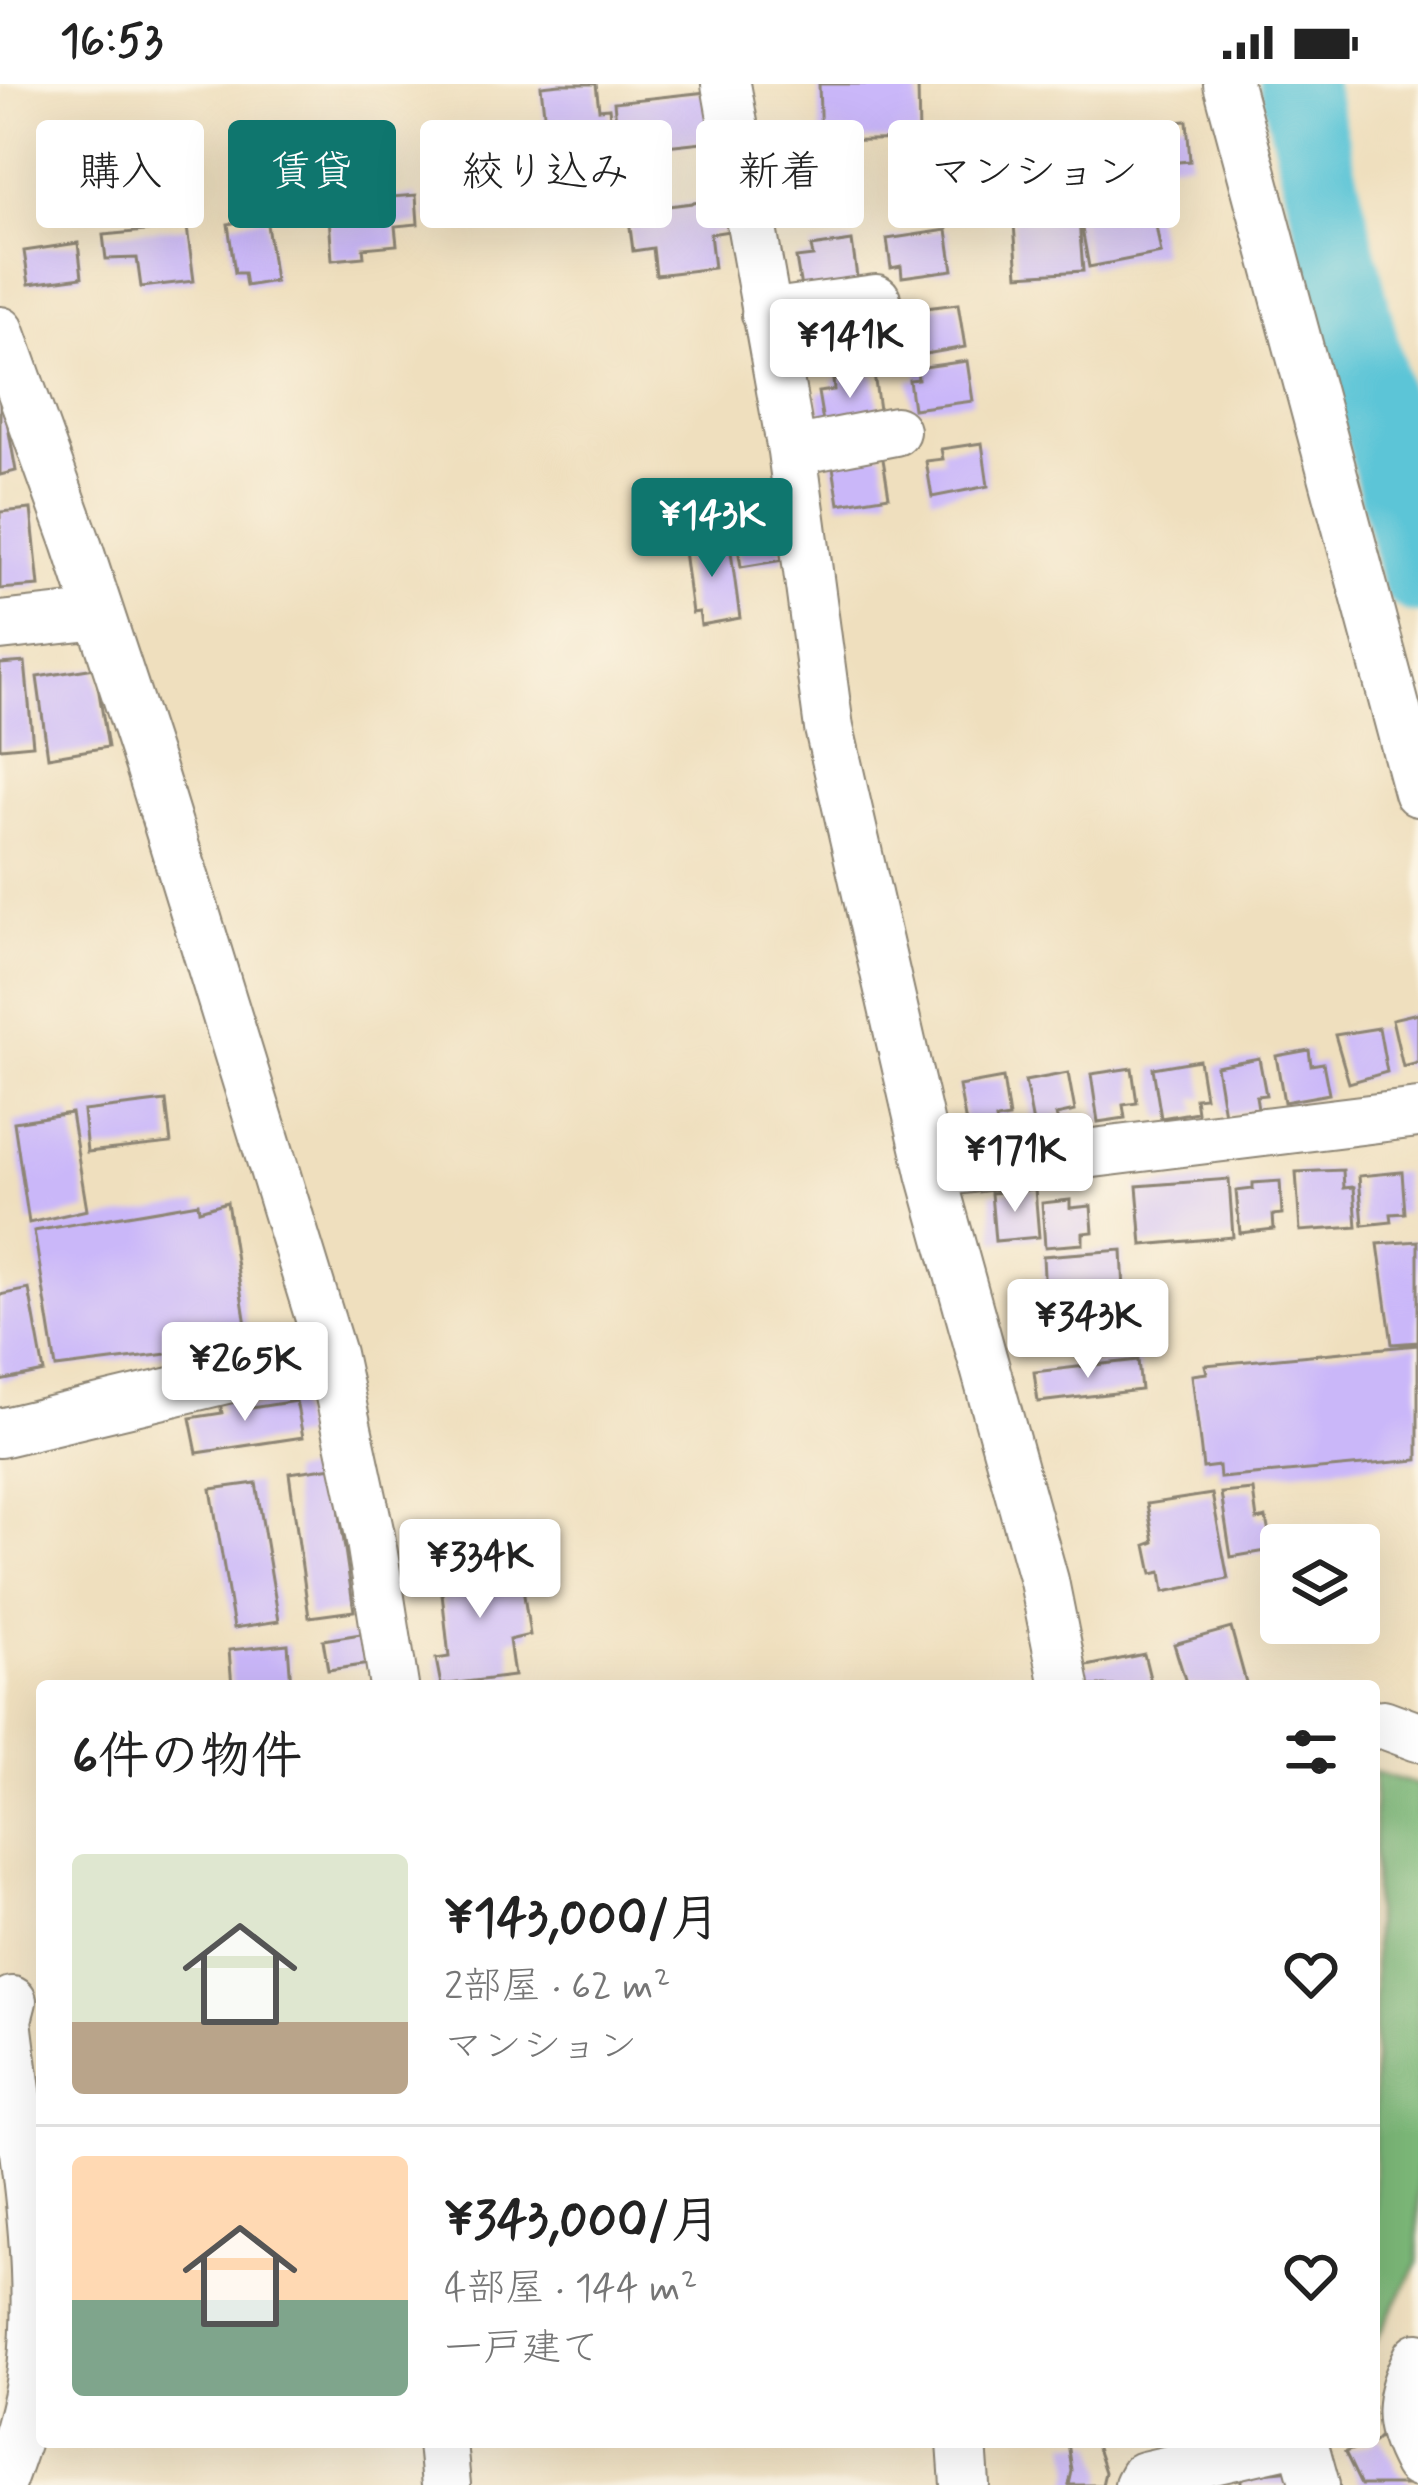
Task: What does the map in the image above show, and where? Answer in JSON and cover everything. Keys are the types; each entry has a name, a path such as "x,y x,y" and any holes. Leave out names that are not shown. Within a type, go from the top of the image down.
{"street":[{"path":"726,84 791,451 829,728 931,1173 1044,1581 1064,1680"},
{"path":"1228,84 1418,792"},
{"path":"766,314 876,299"},
{"path":"2,341 100,615 331,1354 370,1534 393,1680"},
{"path":"791,451 896,431"},
{"path":"0,626 100,615"},
{"path":"931,1173 1418,1113"},
{"path":"0,1433 331,1354"},
{"path":"1380,1725 1418,1737"},
{"path":"0,2485 20,2432 32,2371 36,2300 8,2020 18,2000"},
{"path":"1418,2356 1387,2412 1418,2463"},
{"path":"443,2448 446,2485"},
{"path":"962,2448 965,2485"},
{"path":"1136,2468 1256,2448"},
{"path":"1305,2448 1315,2485"}],"green space":[{"path":"1380,1774 1418,1785 1418,2262 1380,2333"}],"building":[{"path":"596,84 599,109 609,108 610,120 545,120 541,86"},
{"path":"819,84 918,84 919,120 888,120 888,140 864,140 864,120 820,120"},
{"path":"707,92 710,120 696,120 696,143 672,145 672,120 616,120 614,102"},
{"path":"1187,121 1190,161 1180,162 1180,122"},
{"path":"416,195 418,224 396,226 396,197"},
{"path":"696,203 696,228 729,228 710,234 714,268 656,275 653,248 633,251 630,228 672,228 672,206"},
{"path":"187,228 194,281 141,287 137,258 106,259 103,235"},
{"path":"229,228 268,228 275,281 246,286 244,273 235,273"},
{"path":"330,228 395,228 397,245 363,248 364,257 332,260"},
{"path":"1014,228 1080,228 1083,271 1018,275"},
{"path":"1082,228 1156,228 1161,253 1089,267"},
{"path":"947,230 953,270 902,277 901,266 891,268 887,239"},
{"path":"852,241 858,284 802,294 796,258 813,256 811,247"},
{"path":"78,243 82,277 29,284 24,251"},
{"path":"958,304 965,347 909,357 902,321 919,320 917,309"},
{"path":"858,319 865,363 815,371 809,328"},
{"path":"967,361 973,401 913,409 909,380 918,379 917,368"},
{"path":"874,374 880,417 824,428 818,392 834,390 833,380"},
{"path":"0,394 16,471 0,475"},
{"path":"982,443 988,486 932,497 926,461 943,459 941,449"},
{"path":"882,453 889,496 839,504 832,461"},
{"path":"31,509 39,586 0,589 0,512"},
{"path":"777,528 783,560 741,567 736,535"},
{"path":"729,537 740,618 701,625 699,612 692,613 683,543"},
{"path":"25,662 33,745 0,748 0,664"},
{"path":"95,668 108,747 48,757 37,677"},
{"path":"1418,1013 1418,1063 1403,1067 1392,1019"},
{"path":"1379,1028 1387,1072 1349,1083 1335,1035"},
{"path":"1309,1050 1311,1065 1323,1063 1329,1094 1284,1102 1276,1056"},
{"path":"1259,1058 1266,1095 1256,1096 1258,1108 1224,1114 1216,1066"},
{"path":"1199,1060 1205,1097 1195,1098 1197,1112 1161,1118 1153,1068"},
{"path":"1132,1068 1137,1103 1123,1105 1125,1118 1098,1122 1091,1074"},
{"path":"1068,1073 1075,1111 1056,1115 1059,1124 1034,1129 1025,1081"},
{"path":"1003,1078 1009,1118 996,1120 998,1130 968,1135 959,1086"},
{"path":"166,1101 171,1143 87,1152 83,1111"},
{"path":"71,1113 87,1210 29,1223 14,1122"},
{"path":"1343,1170 1344,1188 1354,1187 1357,1227 1300,1231 1296,1172"},
{"path":"1402,1172 1405,1213 1391,1214 1392,1222 1363,1225 1359,1176"},
{"path":"1229,1179 1233,1237 1142,1245 1137,1186"},
{"path":"1280,1181 1282,1214 1273,1215 1274,1229 1240,1233 1236,1191 1253,1189 1253,1183"},
{"path":"1035,1189 1039,1237 995,1241 991,1193"},
{"path":"1070,1200 1070,1208 1091,1206 1093,1232 1083,1233 1083,1244 1045,1247 1042,1203"},
{"path":"227,1202 246,1325 220,1331 222,1347 56,1368 34,1231 198,1203 199,1210"},
{"path":"1418,1241 1418,1342 1392,1344 1378,1244"},
{"path":"1122,1250 1125,1312 1046,1317 1043,1256"},
{"path":"29,1289 44,1372 0,1381 0,1295"},
{"path":"1418,1345 1418,1460 1220,1478 1219,1466 1203,1468 1192,1375 1207,1373 1205,1365"},
{"path":"1138,1360 1141,1390 1038,1402 1034,1372"},
{"path":"241,1389 245,1409 296,1401 303,1437 197,1453 190,1418 222,1413 218,1393"},
{"path":"333,1467 354,1611 309,1617 289,1473"},
{"path":"256,1483 279,1621 234,1628 211,1489"},
{"path":"1253,1490 1257,1520 1266,1518 1267,1524 1260,1524 1260,1552 1231,1557 1221,1493"},
{"path":"1212,1494 1228,1579 1164,1592 1161,1572 1152,1574 1146,1545 1154,1542 1147,1504"},
{"path":"482,1546 497,1546 500,1585 522,1582 530,1635 509,1640 514,1676 440,1680 436,1659 449,1657 439,1566 486,1561"},
{"path":"1231,1628 1245,1680 1185,1680 1174,1644"},
{"path":"367,1633 370,1664 328,1670 323,1640"},
{"path":"288,1644 291,1680 232,1680 229,1650"},
{"path":"1144,1654 1150,1680 1080,1680 1078,1668"},
{"path":"1380,2436 1396,2469 1413,2485 1361,2485 1345,2452 1380,2448"},
{"path":"1069,2448 1097,2448 1105,2472 1102,2485 1069,2485"},
{"path":"1293,2470 1294,2485 1241,2485 1241,2475"}],"waterway":[{"path":"1297,84 1418,576"}]}
